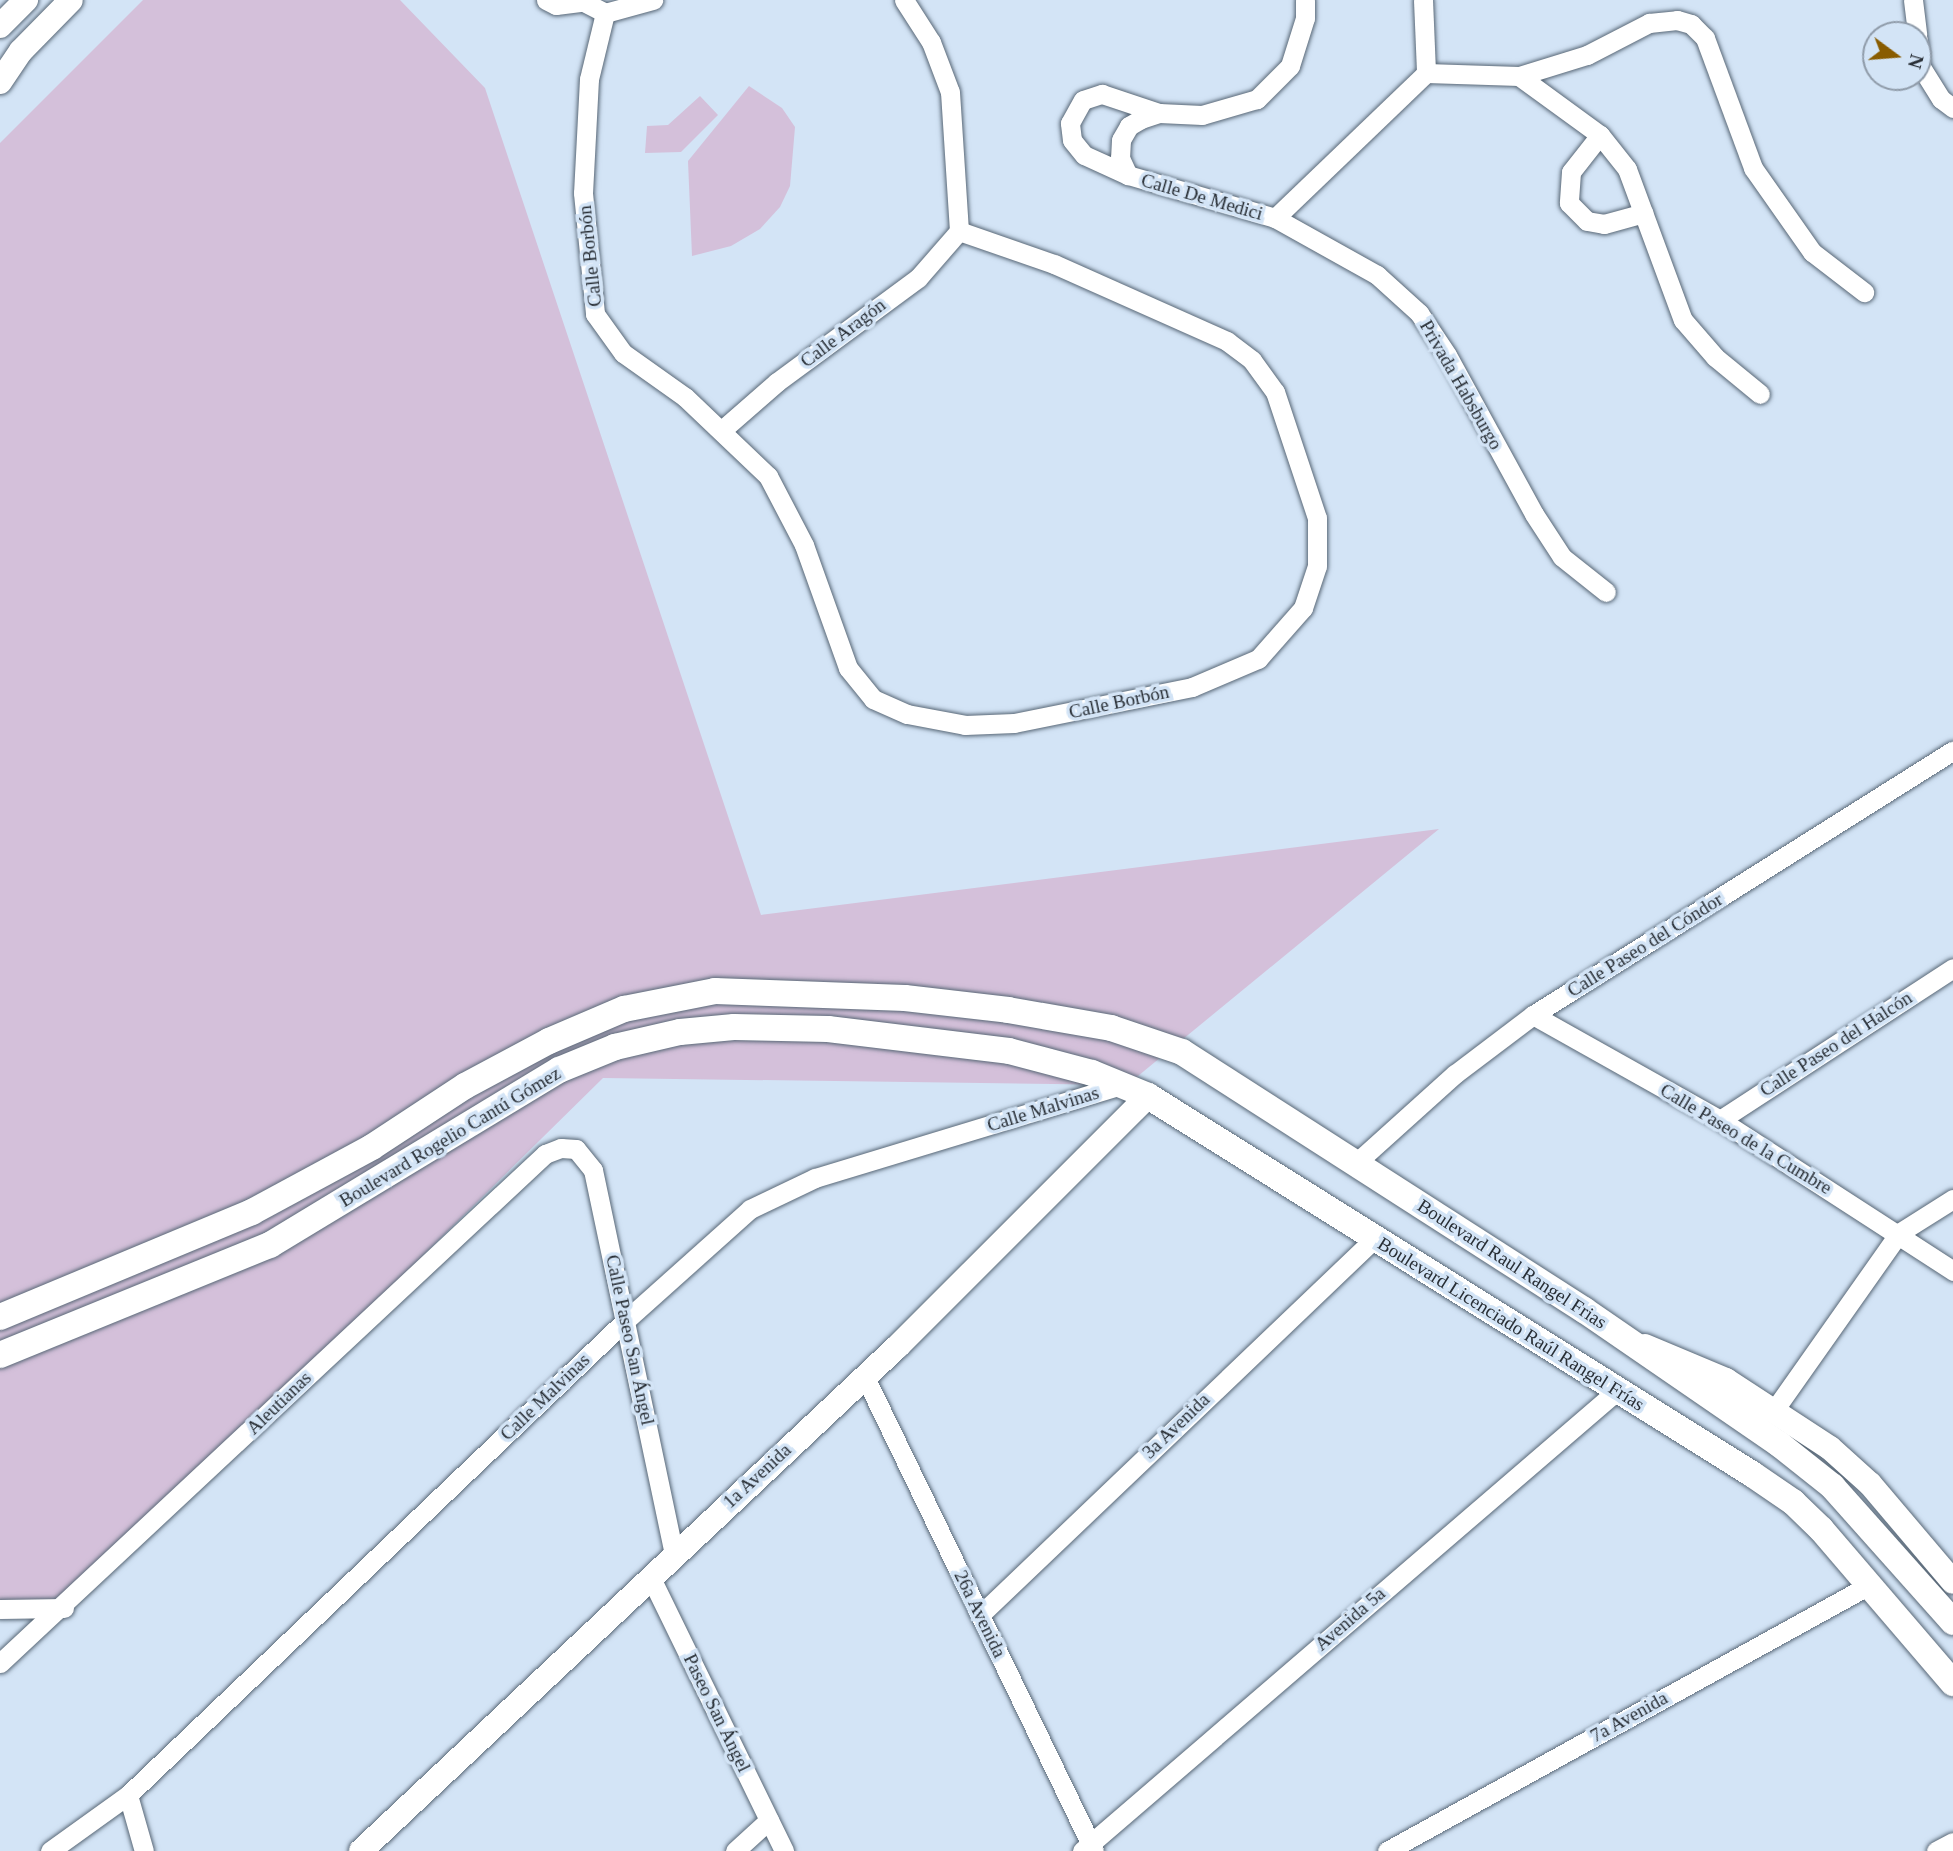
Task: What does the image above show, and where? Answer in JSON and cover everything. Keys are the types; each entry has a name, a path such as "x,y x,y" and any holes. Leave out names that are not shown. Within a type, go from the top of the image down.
{"main road":[{"name":"Boulevard Rogelio Cantú Gómez","path":"0,1317 252,1212 372,1147 466,1087 549,1041 624,1010 715,991 905,998 1008,1010"},
{"name":"Boulevard Raul Rangel Frias","path":"1008,1010 1111,1028 1182,1052 1356,1163 1627,1339 1832,1486 1953,1622"},
{"name":"Boulevard Rogelio Cantú Gómez","path":"0,1355 270,1245 559,1070 615,1047 680,1032 734,1027 895,1034 1009,1051"},
{"name":"Boulevard Licenciado Raúl Rangel Frías","path":"1009,1051 1124,1084 1148,1096 1374,1240 1619,1389 1793,1502 1871,1584 1953,1683"}],"street":[{"path":"0,26 26,0"},
{"path":"0,82 21,51 71,0"},
{"path":"546,0 556,5 581,1 605,13 653,0"},
{"path":"904,0 931,42 950,92 959,231"},
{"name":"Calle De Medici","path":"1306,0 1305,18 1290,66 1257,99 1202,115 1159,113 1129,126 1121,140 1119,158 1128,175 1275,218 1426,73"},
{"path":"1423,0 1426,73 1519,76 1587,55 1649,23 1677,19 1691,24 1705,38 1716,63 1727,106 1753,168 1812,252 1864,292"},
{"path":"1913,0 1915,21"},
{"name":"Calle Borbón","path":"605,13 589,79 583,193 586,254 595,314 623,353 722,430 768,476 798,533 848,668 873,699 907,714 965,725 1014,723 1192,687 1258,659 1303,608 1317,566 1317,518 1275,392 1252,360 1227,341 1054,264 959,231"},
{"path":"1519,76 1600,135 1627,169 1683,320 1715,357 1760,394"},
{"path":"1932,85 1941,99 1953,108"},
{"path":"1128,175 1084,155 1072,140 1070,123 1083,100 1102,94 1159,113"},
{"path":"1600,135 1571,172 1569,204 1587,221 1604,224 1644,213"},
{"name":"Privada Habsburgo","path":"1275,218 1377,275 1419,313 1562,557 1606,592"},
{"name":"Calle Aragón","path":"722,430 777,383 918,278 959,231"},
{"name":"Calle Paseo del Cóndor","path":"1356,1163 1455,1073 1533,1015 1953,751"},
{"name":"Calle Paseo del Halcón","path":"1720,1120 1953,968"},
{"name":"Calle Paseo de la Cumbre","path":"1533,1015 1720,1120 1899,1233 1953,1271"},
{"name":"Calle Malvinas","path":"50,1851 128,1794 626,1320 750,1209 815,1178 1124,1084"},
{"name":"1a Avenida","path":"361,1851 674,1553 865,1377 1148,1096"},
{"name":"Calle Paseo San Ángel","path":"561,1147 576,1149 593,1170 674,1553"},
{"name":"Aleutianas","path":"0,1663 64,1608 545,1154 561,1147"},
{"path":"1775,1409 1899,1233 1953,1199"},
{"name":"3a Avenida","path":"980,1615 1374,1240"},
{"path":"1627,1339 1690,1363 1775,1409 1830,1448 1870,1485 1953,1582"},
{"name":"26a Avenida","path":"865,1377 1089,1848"},
{"name":"Avenida 5a","path":"1089,1848 1619,1389"},
{"name":"Paseo San Ángel","path":"650,1576 784,1851"},
{"name":"7a Avenida","path":"1387,1851 1871,1584"},
{"path":"0,1609 64,1608"},
{"path":"128,1794 144,1851"},
{"path":"735,1851 769,1820"},
{"path":"1936,1851 1953,1842"}],"shaded area":[{"path":"143,0 400,0 485,88 761,915 1439,829 1127,1085 603,1078 55,1618 0,1618 0,143"},
{"path":"749,86 782,108 795,127 790,186 780,207 760,229 731,246 692,256 688,161"},
{"path":"700,96 718,115 681,152 645,153 647,126 668,125"}]}
